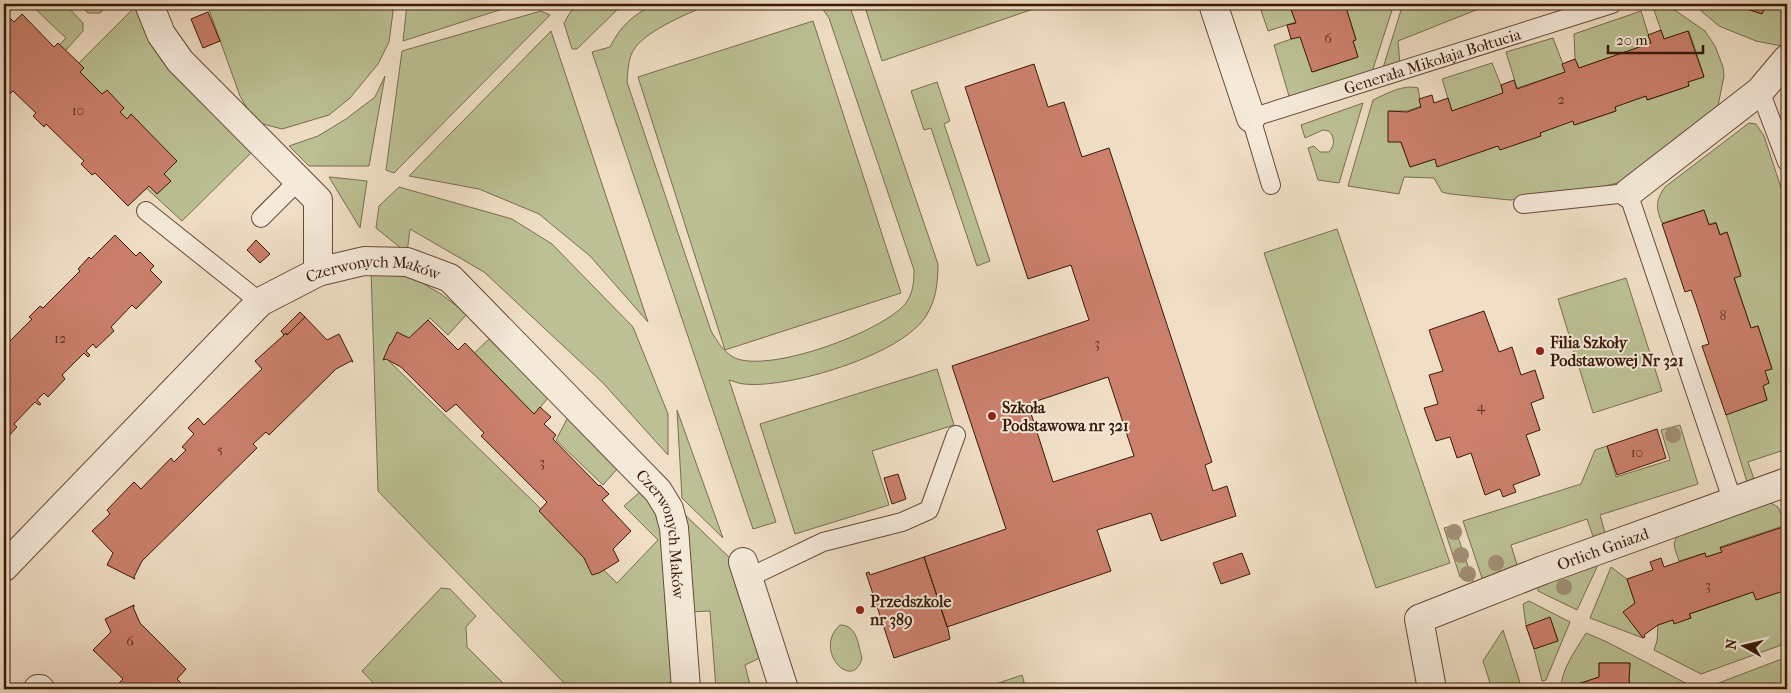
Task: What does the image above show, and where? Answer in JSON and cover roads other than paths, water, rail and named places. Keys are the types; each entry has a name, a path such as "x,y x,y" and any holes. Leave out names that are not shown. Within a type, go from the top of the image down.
{"street":[{"path":"149,4 162,34 180,61 318,200 318,272"},
{"path":"1214,4 1251,118"},
{"path":"1628,194 1760,91 1787,59"},
{"name":"Czerwonych Maków","path":"4,567 260,302 318,272 364,261 407,262 450,278 658,491 669,510 674,528 686,689"},
{"name":"Orlich Gniazd","path":"1432,689 1419,619 1543,570 1787,482"},
{"path":"746,570 784,689"}],"lane":[{"name":"Generała Mikołaja Bołtucia","path":"1251,118 1612,4"},
{"path":"1760,91 1787,162"},
{"path":"1251,118 1271,185"},
{"path":"261,218 298,181"},
{"path":"1523,204 1628,194 1734,502"},
{"path":"146,211 260,302"},
{"path":"746,570 823,542 902,522 929,510 956,435"}],"place":[{"name":"Filia Szkoły Podstawowej Nr 321","path":"1540,351"},
{"name":"Szkoła Podstawowa nr 321","path":"992,416"},
{"name":"Przedszkole nr 389","path":"860,610"}]}
